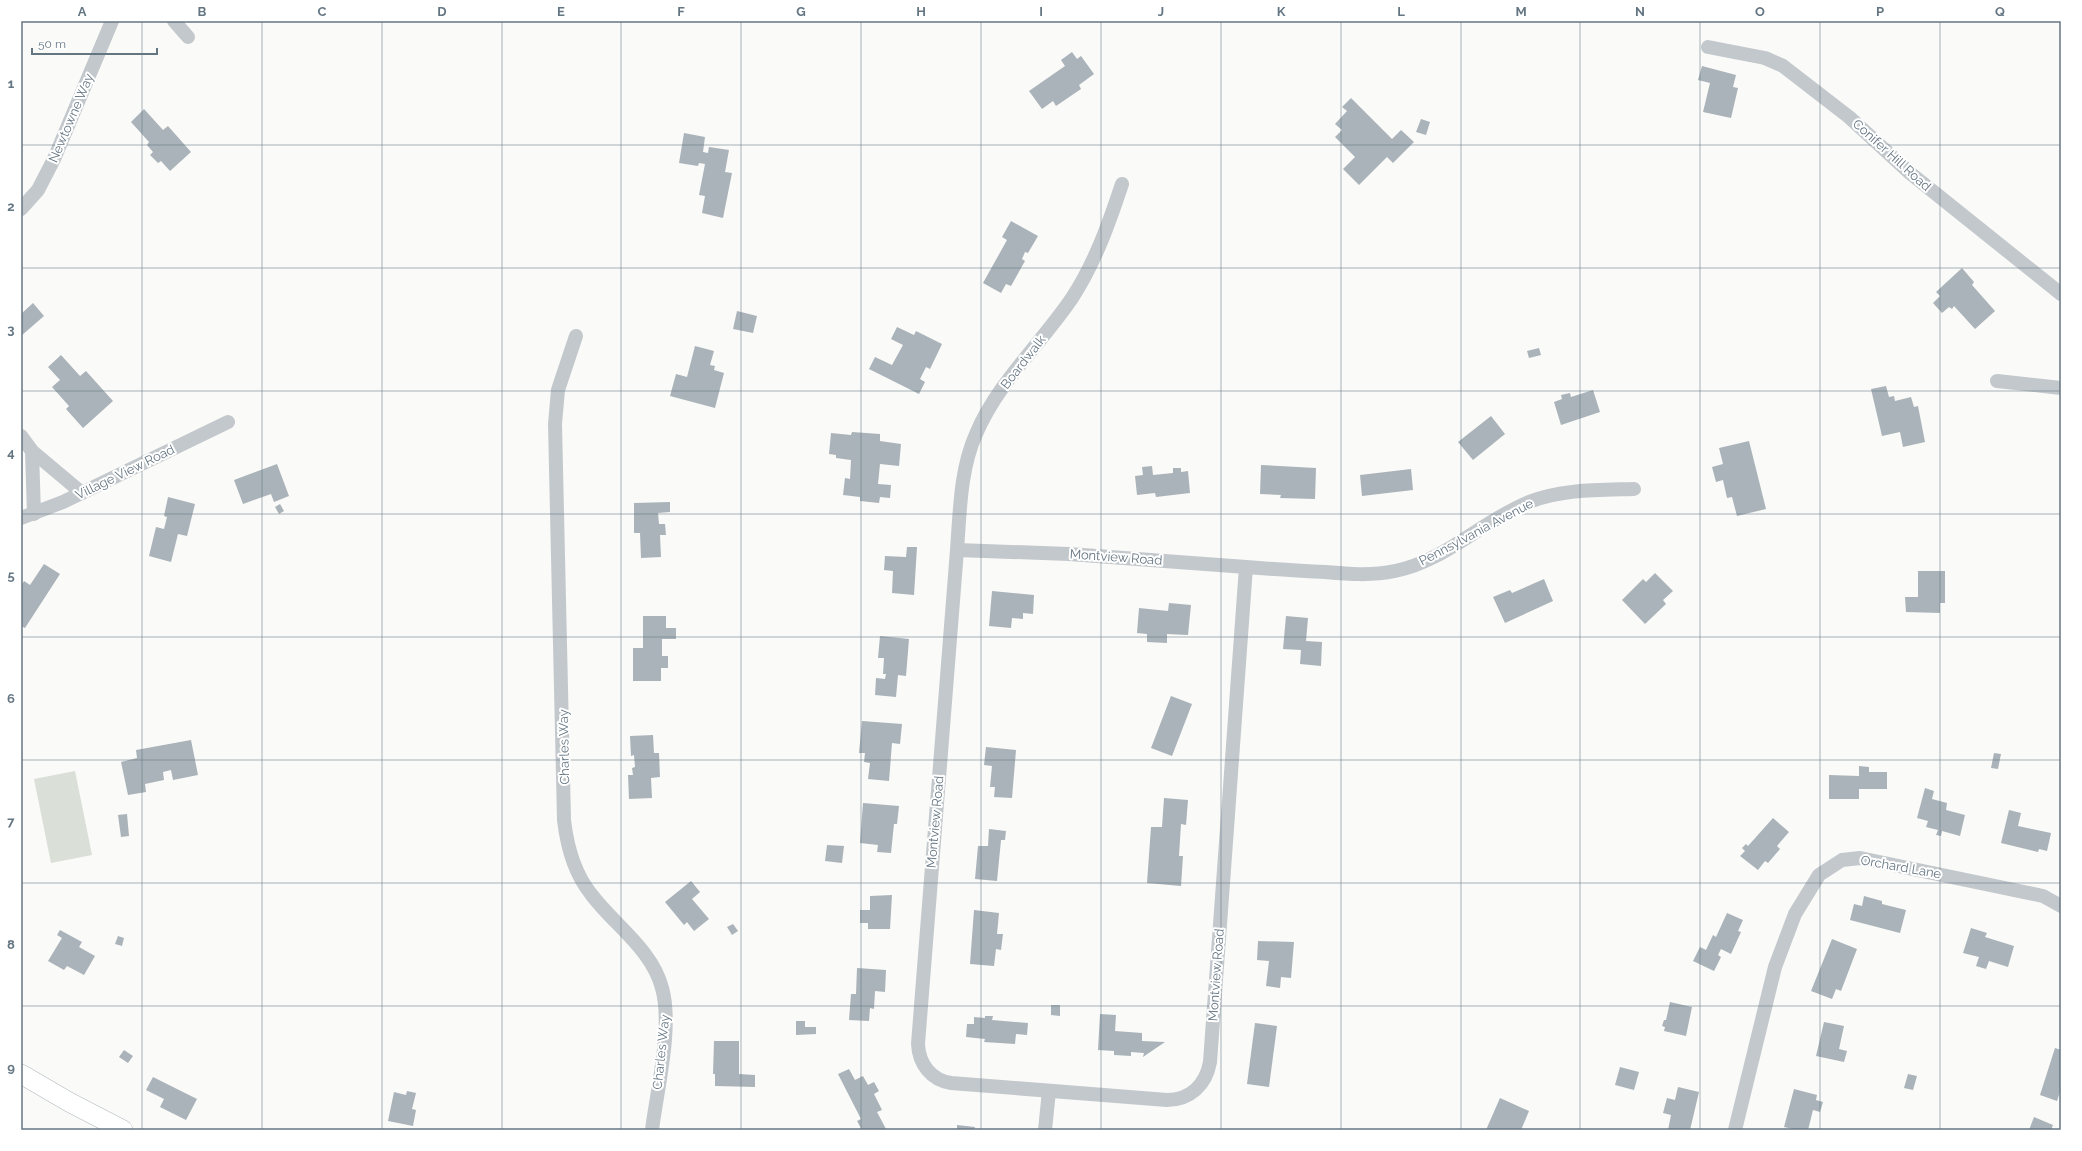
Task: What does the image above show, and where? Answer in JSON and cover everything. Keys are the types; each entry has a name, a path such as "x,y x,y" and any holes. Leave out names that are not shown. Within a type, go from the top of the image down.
{"main road":[{"path":"21,1074 69,1102 123,1130"}],"street":[{"name":"Newtowne Way","path":"21,209 38,190 54,159 112,21"},
{"path":"174,21 188,37"},
{"name":"Conifer Hill Road","path":"1708,47 1766,58 1783,66 1849,117 1910,173 2061,294"},
{"name":"Boardwalk","path":"956,550 963,478 975,435 991,404 1072,298 1085,277 1103,237 1122,184"},
{"name":"Charles Way","path":"576,336 558,390 555,424 564,820 566,838 584,885 650,962 662,988 666,1026 652,1130"},
{"path":"1997,381 2061,388"},
{"name":"Village View Road","path":"27,516 82,493 228,422"},
{"path":"21,436 32,451 82,493"},
{"path":"27,516 32,451"},
{"name":"Pennsylvania Avenue","path":"1246,567 1366,575 1396,571 1431,559 1452,548 1492,521 1529,502 1568,493 1634,489"},
{"name":"Montview Road","path":"956,550 1069,554 1246,567 1210,1062 1207,1076 1193,1092 1174,1100 946,1082 936,1077 927,1070 921,1061 919,1050 933,842 956,550"},
{"name":"Orchard Lane","path":"1735,1130 1775,967 1795,914 1819,875 1842,860 1860,858 2043,896 2061,906"},
{"path":"1045,1130 1049,1091"}],"shaded area":[{"path":"75,771 92,855 51,863 34,779"}],"building":[{"path":"1072,52 1077,59 1081,56 1094,74 1079,85 1081,89 1056,106 1053,101 1042,109 1029,91 1065,66 1061,60"},
{"path":"1702,66 1736,75 1733,87 1738,88 1731,118 1703,112 1710,83 1698,80"},
{"path":"1351,98 1392,139 1401,130 1414,142 1393,163 1387,157 1359,185 1343,169 1355,157 1335,137 1342,130 1335,124 1347,111 1342,107"},
{"path":"144,109 163,130 168,126 191,152 170,171 161,161 158,163 150,155 153,152 147,145 149,142 131,122"},
{"path":"1421,119 1430,122 1426,135 1416,132"},
{"path":"684,133 705,137 703,152 708,153 709,147 729,150 725,172 732,173 723,218 702,213 705,196 699,195 705,164 699,163 698,166 679,163"},
{"path":"1011,221 1038,236 1028,253 1025,252 1022,259 1025,261 1011,286 1006,284 1001,293 983,283 1007,240 1002,237"},
{"path":"1962,268 1974,282 1972,285 1995,311 1975,329 1954,306 1952,309 1949,307 1942,313 1933,303 1940,296 1936,292"},
{"path":"33,303 44,316 21,336 21,314"},
{"path":"737,311 757,316 753,333 733,329"},
{"path":"897,327 914,335 916,331 942,344 930,369 926,367 920,379 925,382 919,394 869,369 875,357 892,365 903,345 891,339"},
{"path":"695,346 714,351 710,365 715,366 714,370 724,373 715,408 670,396 676,374 687,377"},
{"path":"1539,348 1541,355 1529,358 1527,351"},
{"path":"61,355 80,376 86,371 113,401 83,428 66,409 69,406 52,387 60,380 48,367"},
{"path":"1886,386 1889,397 1894,396 1895,401 1911,397 1914,407 1918,406 1925,442 1903,447 1900,432 1882,436 1871,389"},
{"path":"1593,390 1600,412 1561,425 1554,402 1562,399 1561,395 1570,393 1571,397"},
{"path":"1491,416 1505,434 1473,460 1458,442"},
{"path":"852,432 880,434 880,441 901,444 899,466 880,464 878,484 891,485 890,498 880,497 879,503 860,501 860,497 843,495 845,478 850,479 851,460 836,458 836,455 829,454 831,433 851,435"},
{"path":"1749,441 1766,509 1737,516 1732,497 1727,498 1723,480 1716,482 1712,467 1723,464 1719,448"},
{"path":"277,464 289,496 274,502 271,494 243,504 234,480"},
{"path":"1261,465 1316,468 1315,499 1280,498 1281,495 1260,494"},
{"path":"1152,466 1153,475 1173,473 1173,468 1181,468 1181,472 1188,471 1190,493 1156,497 1155,493 1137,495 1135,476 1143,475 1142,467"},
{"path":"1411,469 1413,490 1362,496 1360,475"},
{"path":"168,497 195,504 187,536 178,534 171,562 149,556 156,527 164,529 167,517 164,516"},
{"path":"670,502 670,512 658,513 659,524 665,524 666,535 660,535 661,557 641,558 640,533 634,533 634,503"},
{"path":"280,504 284,511 279,514 275,507"},
{"path":"907,547 917,547 914,595 892,593 893,571 884,570 885,556 906,557"},
{"path":"44,564 60,574 25,628 21,626 21,586 24,581 30,585"},
{"path":"1918,571 1945,571 1945,603 1940,603 1940,613 1906,612 1905,597 1918,597"},
{"path":"1655,573 1673,591 1663,600 1666,604 1645,624 1622,600 1643,579 1646,582"},
{"path":"1544,579 1553,601 1505,623 1493,597 1510,590 1512,593"},
{"path":"992,591 1034,595 1033,614 1023,613 1023,619 1012,618 1011,628 989,626"},
{"path":"1169,603 1191,605 1188,635 1167,634 1167,643 1147,642 1147,634 1137,633 1139,608 1168,611"},
{"path":"643,616 666,616 666,628 676,628 676,639 662,639 662,656 668,656 668,668 661,668 661,681 633,681 633,648 643,648"},
{"path":"1286,616 1308,618 1306,641 1322,642 1321,666 1300,664 1301,650 1283,649"},
{"path":"880,636 909,639 906,676 898,675 896,697 875,695 876,678 885,679 886,674 883,674 884,658 878,658"},
{"path":"1171,696 1192,704 1172,756 1151,748"},
{"path":"862,721 902,724 900,744 892,743 889,781 868,779 870,763 864,762 865,753 859,753"},
{"path":"653,735 654,753 659,753 660,777 651,778 652,798 629,799 628,775 633,775 632,768 635,767 634,755 631,756 630,736"},
{"path":"191,740 198,775 173,780 171,770 163,772 164,780 145,784 146,792 128,795 121,762 137,758 136,750"},
{"path":"986,747 1016,750 1012,798 994,797 995,787 990,787 992,766 984,765"},
{"path":"1994,753 2001,754 1998,769 1991,768"},
{"path":"1859,766 1869,767 1869,772 1887,772 1887,789 1859,789 1859,799 1829,799 1829,775 1859,776"},
{"path":"1925,788 1934,791 1932,799 1947,803 1946,810 1965,815 1960,836 1942,831 1941,836 1936,835 1938,830 1926,827 1928,821 1917,818"},
{"path":"1164,798 1188,800 1186,825 1181,824 1179,856 1183,856 1181,886 1147,883 1151,827 1162,827"},
{"path":"863,803 899,806 897,824 894,824 891,853 877,852 878,845 860,843"},
{"path":"2009,810 2021,813 2018,826 2051,833 2047,851 2039,849 2038,852 2001,843"},
{"path":"127,814 129,836 121,837 118,815"},
{"path":"1773,818 1789,832 1777,846 1780,849 1768,863 1765,861 1758,870 1740,856 1745,851 1742,848 1746,844 1748,846"},
{"path":"989,829 1006,831 1005,840 1001,840 997,881 975,879 978,846 988,846"},
{"path":"827,845 844,846 842,863 825,861"},
{"path":"691,881 700,892 692,899 709,919 694,931 687,922 684,925 665,902"},
{"path":"892,895 890,929 868,929 868,923 860,923 860,910 870,910 870,896"},
{"path":"1864,896 1882,901 1882,904 1906,910 1900,933 1850,920 1854,904 1862,906"},
{"path":"974,910 999,913 997,934 1003,934 1001,950 996,949 994,966 970,964"},
{"path":"1727,913 1743,920 1738,931 1741,932 1731,954 1721,949 1718,955 1721,957 1714,971 1693,961 1700,947 1706,950 1713,935 1716,937"},
{"path":"733,924 738,931 732,935 727,927"},
{"path":"1971,928 1987,933 1985,937 2014,946 2008,967 1989,961 1986,969 1976,966 1979,957 1963,953"},
{"path":"60,930 82,942 79,947 95,956 84,975 67,966 64,970 48,961 62,938 57,935"},
{"path":"118,936 124,938 122,946 115,944"},
{"path":"1832,939 1857,949 1841,991 1836,989 1832,999 1811,991"},
{"path":"1258,941 1294,942 1291,978 1281,977 1280,988 1266,986 1269,961 1257,960"},
{"path":"857,968 886,970 885,992 875,991 874,1009 870,1008 869,1021 849,1020 851,994 856,994"},
{"path":"1670,1002 1692,1007 1686,1036 1664,1031 1665,1027 1662,1026 1664,1020 1666,1020"},
{"path":"1051,1005 1060,1005 1060,1016 1051,1015"},
{"path":"1100,1014 1116,1015 1115,1031 1142,1033 1142,1041 1165,1042 1143,1057 1144,1053 1131,1052 1131,1056 1114,1055 1114,1051 1098,1050"},
{"path":"985,1016 993,1016 992,1020 1028,1023 1027,1035 1016,1034 1015,1044 984,1042 985,1039 966,1037 967,1024 974,1024 974,1017 985,1018"},
{"path":"796,1021 805,1021 805,1027 816,1027 816,1034 796,1035"},
{"path":"1824,1022 1844,1026 1839,1049 1847,1051 1844,1062 1816,1056"},
{"path":"1255,1023 1277,1026 1269,1087 1247,1084"},
{"path":"714,1041 739,1041 739,1074 755,1075 755,1087 715,1086 715,1074 713,1074"},
{"path":"2055,1048 2061,1050 2061,1089 2057,1101 2040,1095"},
{"path":"124,1050 133,1056 128,1063 119,1057"},
{"path":"1620,1067 1639,1072 1634,1090 1615,1085"},
{"path":"849,1069 855,1080 863,1076 868,1085 874,1082 879,1091 874,1094 882,1110 877,1112 886,1129 862,1130 857,1121 861,1119 838,1074"},
{"path":"1908,1074 1917,1076 1913,1090 1904,1088"},
{"path":"153,1077 197,1099 186,1120 160,1107 164,1099 146,1090"},
{"path":"1678,1087 1699,1092 1690,1130 1668,1130 1671,1115 1663,1113 1667,1098 1675,1100"},
{"path":"1794,1089 1817,1095 1816,1100 1823,1102 1820,1112 1813,1110 1808,1130 1797,1130 1784,1127"},
{"path":"407,1091 416,1093 412,1109 416,1110 413,1126 388,1121 394,1092 406,1095"},
{"path":"1500,1098 1529,1111 1521,1130 1486,1130"},
{"path":"2034,1117 2053,1125 2051,1130 2029,1130"},
{"path":"957,1125 975,1127 974,1130 957,1130"}]}
